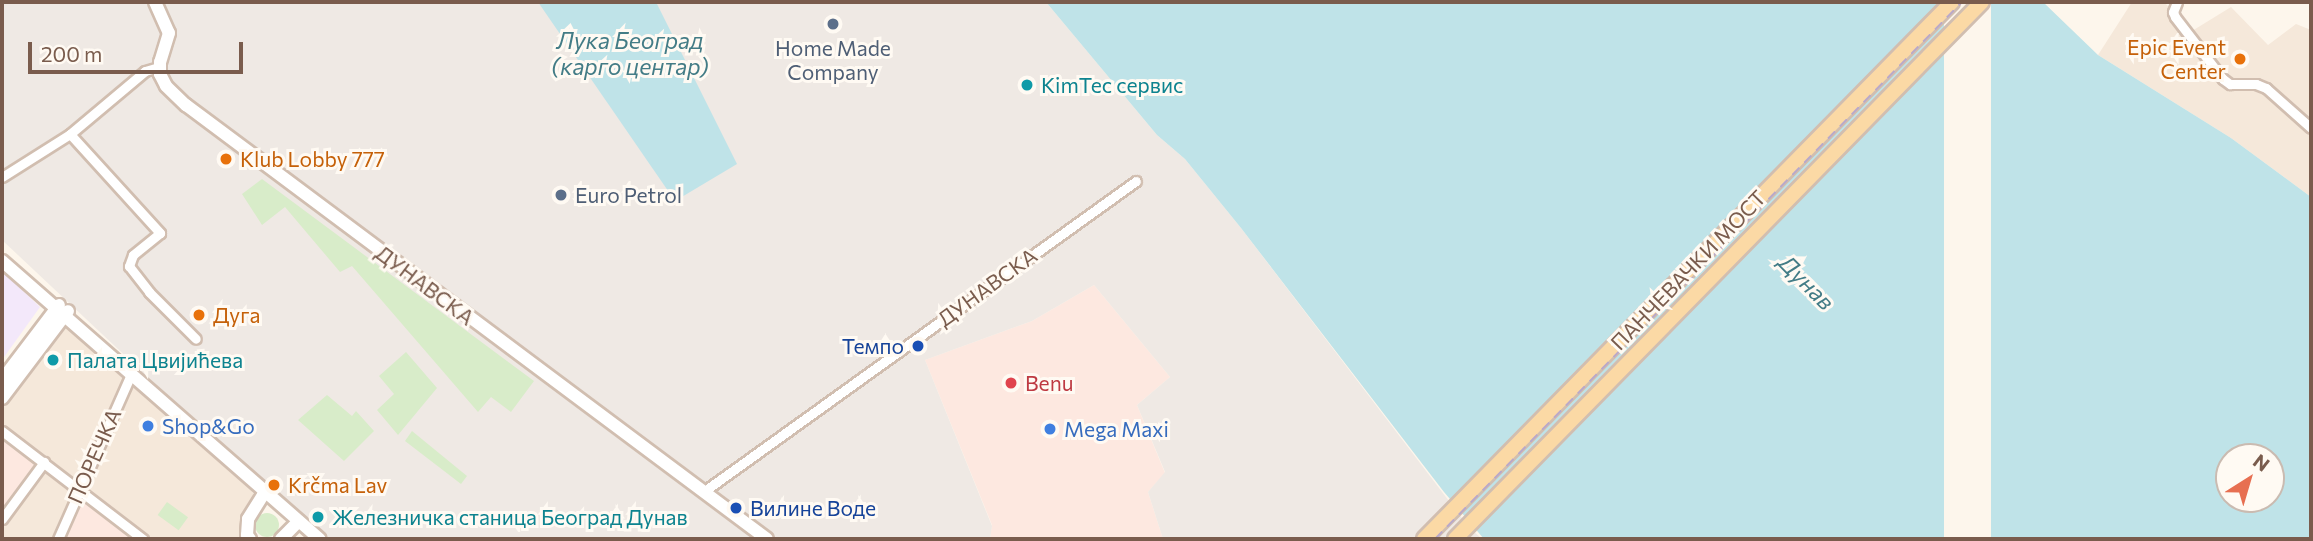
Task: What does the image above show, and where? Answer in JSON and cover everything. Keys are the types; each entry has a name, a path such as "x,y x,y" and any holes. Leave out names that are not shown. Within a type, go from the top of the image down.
{"main road":[{"path":"155,2 169,33 159,67"},
{"name":"ПАНЧЕВАЧКИ МОСТ","path":"1424,539 1952,2"},
{"name":"ПАНЧЕВАЧКИ МОСТ","path":"1455,539 1982,2"},
{"name":"ДУНАВСКА","path":"159,67 166,86 196,113 767,539"},
{"path":"2,252 62,310"},
{"path":"2,261 105,344 131,374 320,539"},
{"path":"2,380 62,310"},
{"path":"2,398 62,310"},
{"path":"250,539 247,535 248,519 265,492"},
{"path":"281,539 299,521"}],"street":[{"path":"2177,2 2173,12 2175,17 2223,79 2230,84 2256,84 2266,88 2311,128"},
{"path":"2,177 70,134 147,70 159,67"},
{"path":"70,134 160,233 133,255 129,266 149,292 196,339"},
{"name":"ДУНАВСКА","path":"703,492 1136,181"},
{"name":"ПОРЕЧКА","path":"58,539 131,374"},
{"path":"2,430 143,539"},
{"path":"2,519 44,462"}],"shaded area":[{"path":"2,2 1046,2 1157,135 1185,159 1241,228 1468,526 1482,539 1163,539 1148,492 1165,472 1137,405 1170,377 1094,285 1032,321 925,360 992,526 990,539 325,539 270,492 2,240"},
{"path":"2132,2 2164,2 2192,31 2231,7 2268,45 2296,24 2311,30 2311,197 2231,138 2098,55"},
{"path":"2,271 40,307 2,360"},
{"path":"1094,285 1170,377 1137,405 1165,473 1148,492 1163,539 990,539 992,525 925,360 1032,321"},
{"path":"65,325 252,490 254,497 245,520 245,539 134,539 80,499 62,539 2,539 2,409"},
{"path":"2,435 39,464 2,515"},
{"path":"80,499 134,539 62,539"}],"green space":[{"path":"262,179 534,381 511,412 491,397 478,412 352,266 340,272 285,207 262,225 242,194"},
{"path":"406,352 437,388 398,435 377,410 394,394 379,376"},
{"path":"327,395 352,416 356,411 374,431 344,461 298,420"},
{"path":"412,431 467,476 461,484 405,441"},
{"path":"167,502 188,517 179,530 158,515"},
{"path":"267,513 275,517 279,525 275,533 267,537 259,533 255,525 259,517"}],"water":[{"name":"Лука Београд (карго центар)","path":"538,2 656,2 737,164 675,201"},
{"name":"Дунав","path":"1046,2 2043,2 2098,55 2231,138 2311,197 2311,539 1484,539 1444,492 1185,159 1157,135"}],"pier":[{"path":"1944,2 1991,2 1991,539 1944,539"}],"railway":[{"path":"1435,539 1962,2"}],"place":[{"name":"Home Made Company","path":"833,24"},
{"name":"Epic Event Center","path":"2240,59"},
{"name":"KimTec сервис","path":"1027,85"},
{"name":"Klub Lobby 777","path":"226,159"},
{"name":"Euro Petrol","path":"561,195"},
{"name":"Дуга","path":"199,315"},
{"name":"Темпо","path":"918,346"},
{"name":"Палата Цвијићева","path":"53,360"},
{"name":"Benu","path":"1011,383"},
{"name":"Shop&Go","path":"148,426"},
{"name":"Mega Maxi","path":"1050,429"},
{"name":"Krčma Lav","path":"274,485"},
{"name":"Вилине Воде","path":"736,508"},
{"name":"Железничка станица Београд Дунав","path":"318,517"}]}
